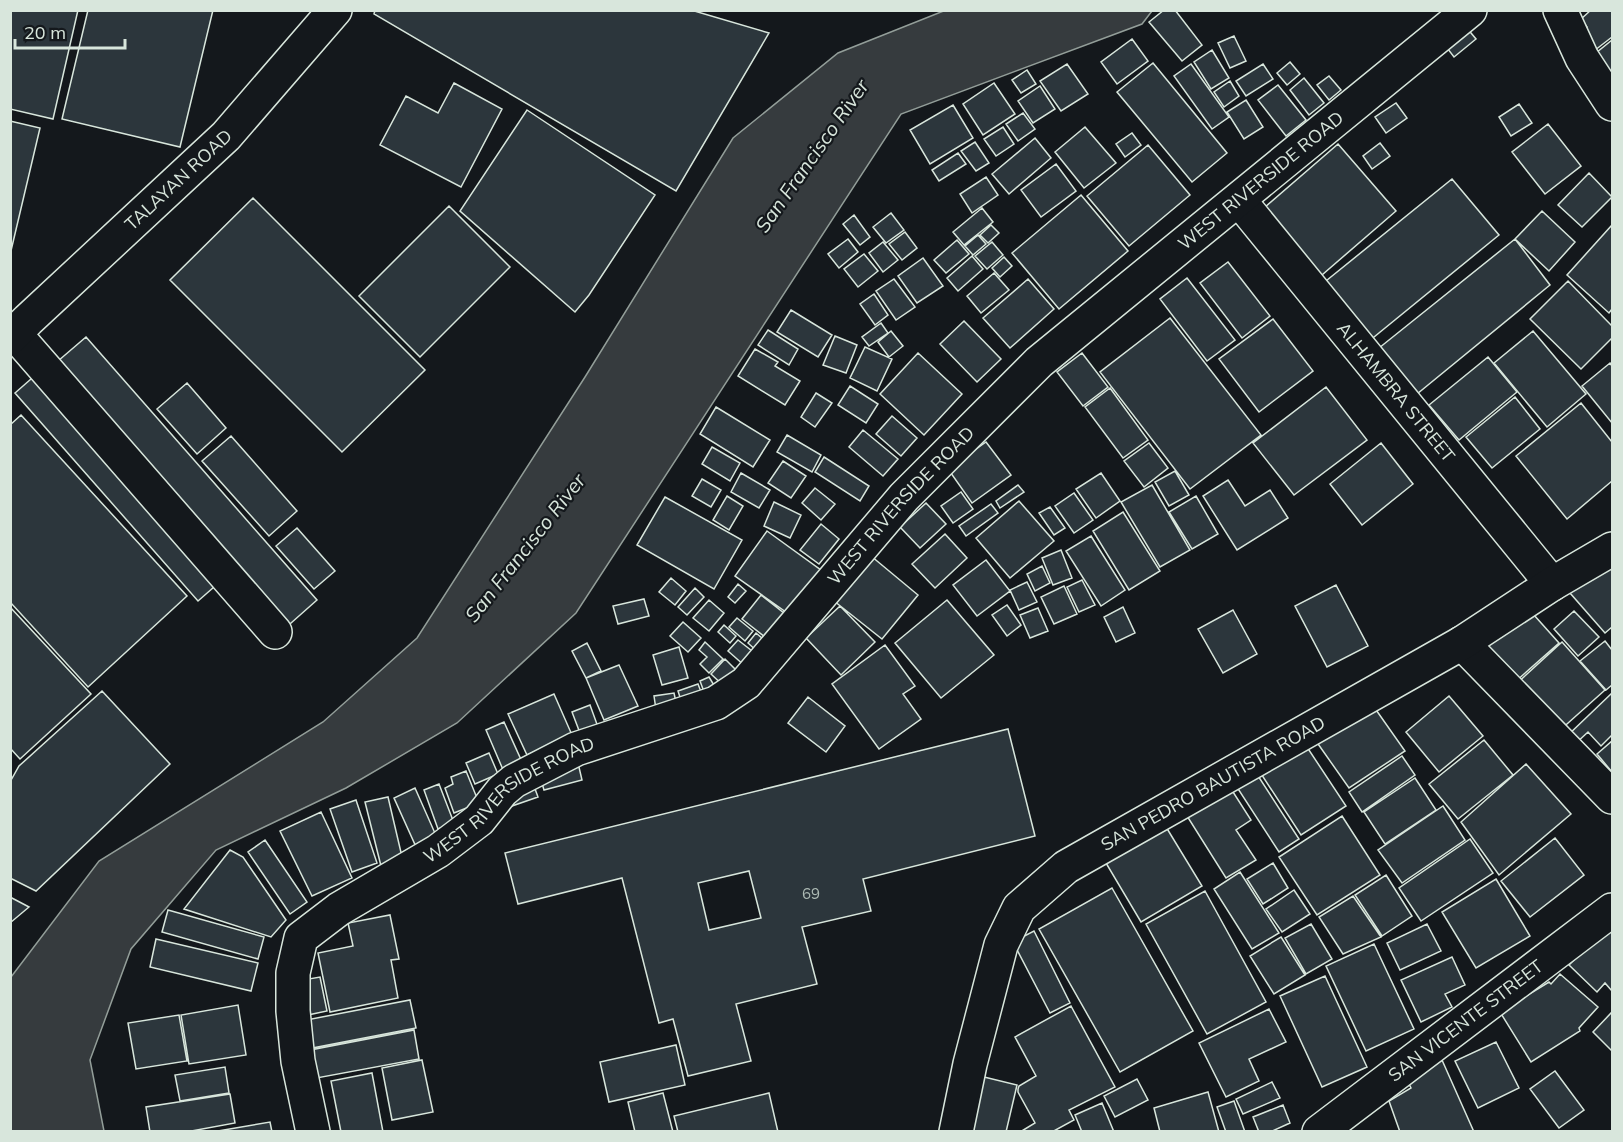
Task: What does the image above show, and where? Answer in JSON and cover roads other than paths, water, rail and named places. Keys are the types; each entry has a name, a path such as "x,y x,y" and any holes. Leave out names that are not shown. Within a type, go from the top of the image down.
{"street":[{"name":"TALAYAN ROAD","path":"16,327 226,136 335,10"},
{"name":"WEST RIVERSIDE ROAD","path":"313,1131 298,1061 293,1011 293,973 302,938 339,909 438,851 478,820 502,791 514,781 576,749 716,703 746,683 904,497 1039,362 1470,10"},
{"path":"1560,10 1582,58 1612,104"},
{"name":"ALHAMBRA STREET","path":"1239,200 1552,584"},
{"path":"16,327 275,632"},
{"name":"SAN PEDRO BAUTISTA ROAD","path":"956,1131 970,1064 1001,945 1019,908 1066,867 1462,644 1552,584 1612,549"},
{"path":"1462,644 1612,797"},
{"name":"SAN VICENTE STREET","path":"1319,1131 1612,910"}],"water":[{"name":"San Francisco River","path":"946,10 1152,11 1142,24 901,114 576,613 457,723 346,788 216,850 131,949 90,1060 104,1131 11,1131 11,977 99,861 323,722 417,638 585,377 733,138 838,53"}]}
